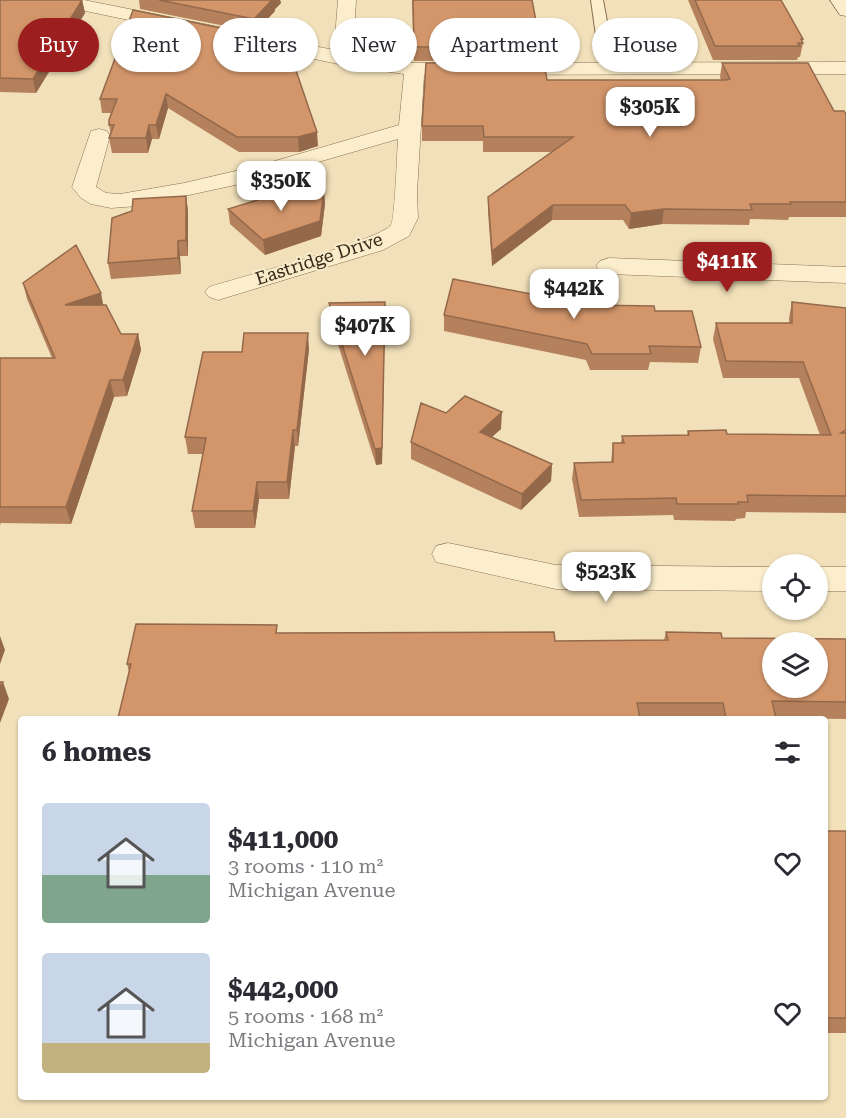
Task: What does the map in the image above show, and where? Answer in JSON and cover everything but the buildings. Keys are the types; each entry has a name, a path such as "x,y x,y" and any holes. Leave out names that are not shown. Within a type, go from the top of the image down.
{"street":[{"path":"57,0 99,4 330,56"},
{"path":"346,18 347,0"},
{"path":"839,0 846,11"},
{"path":"417,69 592,68"},
{"path":"698,68 846,68"},
{"name":"Eastridge Drive","path":"218,292 374,245 400,231 406,218 414,72"},
{"path":"99,136 84,188 87,193 96,198 111,201 138,199 226,181 410,129"},
{"path":"609,266 846,276"},
{"path":"448,554 556,577 762,579"},
{"path":"828,579 846,579"}],"lane":[{"path":"597,0 600,18"}]}
